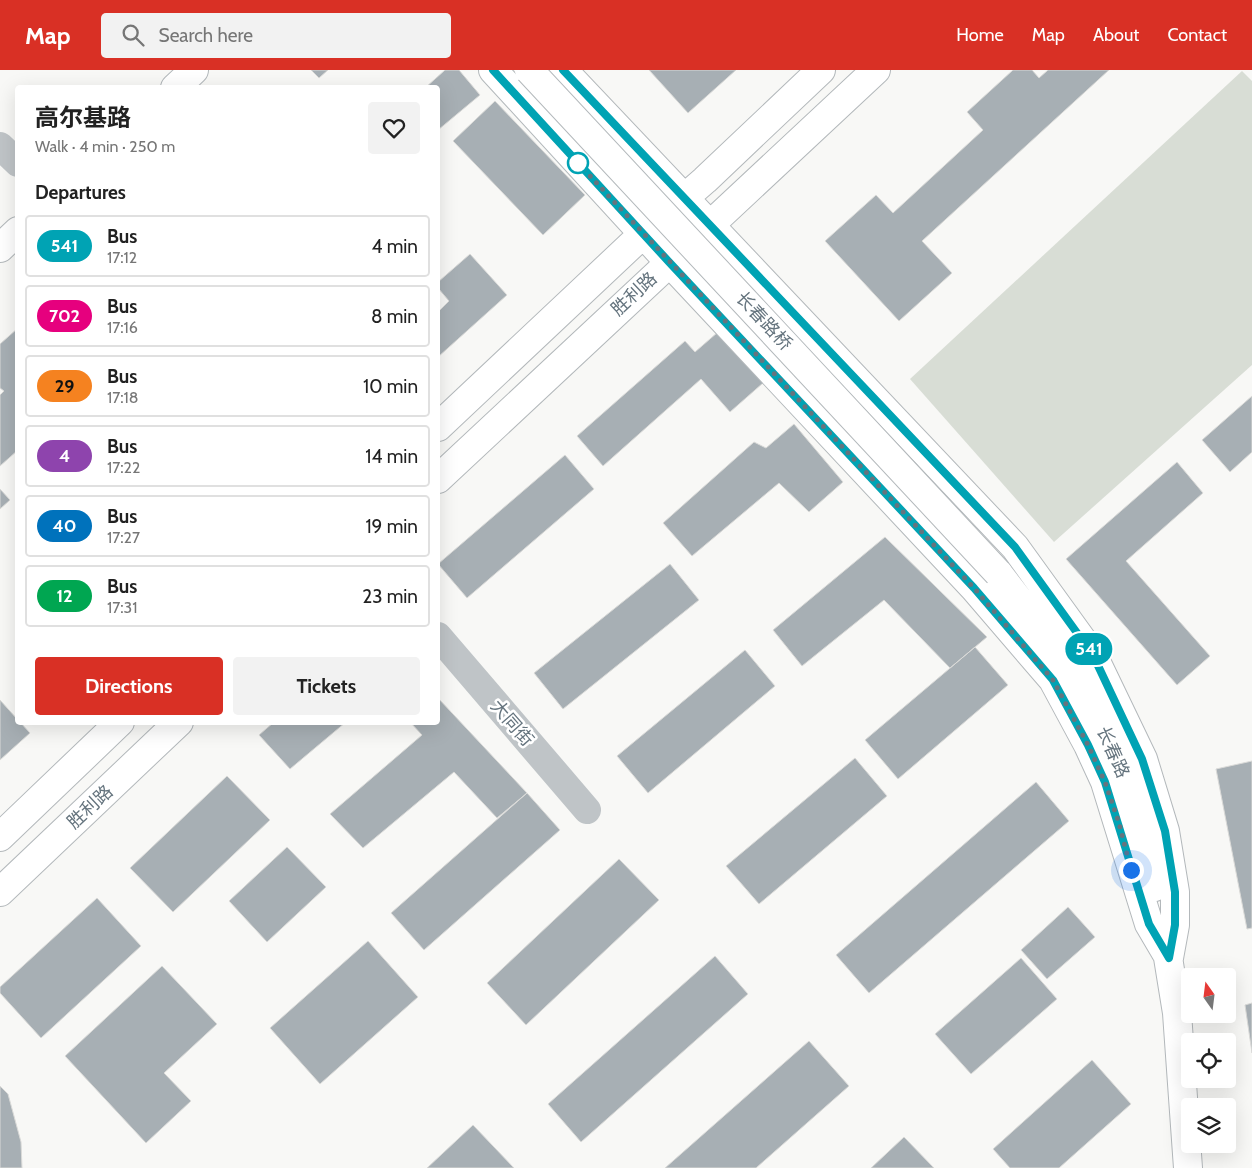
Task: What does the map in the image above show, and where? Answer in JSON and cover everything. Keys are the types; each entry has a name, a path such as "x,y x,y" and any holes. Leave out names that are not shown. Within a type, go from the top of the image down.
{"main road":[{"path":"178,85 194,70"},
{"name":"长春路","path":"494,70 643,234 974,588 1053,680 1088,745 1105,782 1149,924 1169,958"},
{"name":"长春路桥","path":"529,70 998,573"},
{"name":"长春路","path":"563,70 1015,547 1093,655 1142,759 1165,831 1175,892 1175,925 1169,958"},
{"name":"胜利路","path":"440,426 820,70"},
{"name":"胜利路","path":"440,477 876,70"},
{"path":"0,248 15,234"},
{"name":"长春路","path":"998,573 1059,652 1105,732 1143,824 1169,958 1177,1013 1188,1168"},
{"path":"0,837 117,725"},
{"name":"胜利路","path":"0,892 176,725"}],"street":[{"path":"0,146 15,161"},
{"name":"大同街","path":"440,638 587,810"}],"shaded area":[{"path":"1242,71 1252,81 1252,365 1054,542 910,379"}],"building":[{"path":"311,70 328,70 319,78"},
{"path":"445,70 459,70 480,95 440,128 440,85 428,85"},
{"path":"649,70 736,70 688,113"},
{"path":"1013,70 1032,70 1039,78 1048,70 1109,70 922,241 952,273 899,321 825,241 876,195 893,213 983,130 967,112"},
{"path":"495,101 585,195 543,235 453,141"},
{"path":"470,254 507,295 440,355 440,310 449,301 440,290 440,280"},
{"path":"15,331 15,453 0,466 0,395 4,391 0,388 0,344"},
{"path":"718,332 763,383 730,412 701,379 603,466 577,436 685,341 695,352"},
{"path":"1252,396 1252,452 1230,472 1202,440"},
{"path":"794,424 843,482 809,512 779,483 692,556 663,523 754,442 766,448"},
{"path":"565,455 594,489 467,598 440,566 440,562"},
{"path":"1177,462 1203,493 1126,561 1210,656 1177,685 1066,559"},
{"path":"0,489 10,500 0,509"},
{"path":"885,537 987,637 950,668 884,600 802,666 773,630"},
{"path":"670,564 699,600 563,709 534,673"},
{"path":"975,647 1008,685 898,779 865,740"},
{"path":"745,650 775,686 648,793 617,756"},
{"path":"0,700 15,717 15,725 23,725 30,733 0,760"},
{"path":"440,700 527,793 497,818 454,772 363,848 330,814 422,735 413,725 440,725"},
{"path":"271,725 342,725 290,769 259,735"},
{"path":"855,758 887,796 759,904 726,866"},
{"path":"1252,761 1252,928 1247,929 1216,769"},
{"path":"227,776 270,820 173,912 130,868"},
{"path":"1036,782 1069,821 869,993 836,955"},
{"path":"527,793 560,830 424,950 391,913"},
{"path":"287,847 326,887 267,942 229,901"},
{"path":"619,859 659,900 526,1025 487,983"},
{"path":"97,898 141,946 41,1038 0,993 0,987"},
{"path":"1068,907 1095,937 1047,979 1021,950"},
{"path":"368,941 418,997 320,1084 270,1028"},
{"path":"715,956 748,994 581,1142 548,1104"},
{"path":"1021,958 1057,999 971,1074 935,1034"},
{"path":"162,966 217,1024 164,1073 191,1101 146,1143 65,1056"},
{"path":"1252,1003 1252,1053 1245,1005"},
{"path":"809,1041 849,1086 756,1168 665,1168"},
{"path":"1092,1060 1131,1104 1059,1168 1010,1168 993,1149"},
{"path":"0,1086 8,1094 21,1142 22,1168 0,1168"},
{"path":"473,1125 514,1168 427,1168"},
{"path":"904,1137 934,1168 871,1168"}],"bus line":[{"name":"541","path":"493,70 669,262 974,588 1053,680 1088,745 1105,782 1149,924 1169,958 1175,925 1175,892 1165,831 1142,759 1093,655 1015,547 563,70"}],"route":[{"path":"578,163 974,588 1053,680 1088,745 1105,782 1119,823 1131,870"}]}
